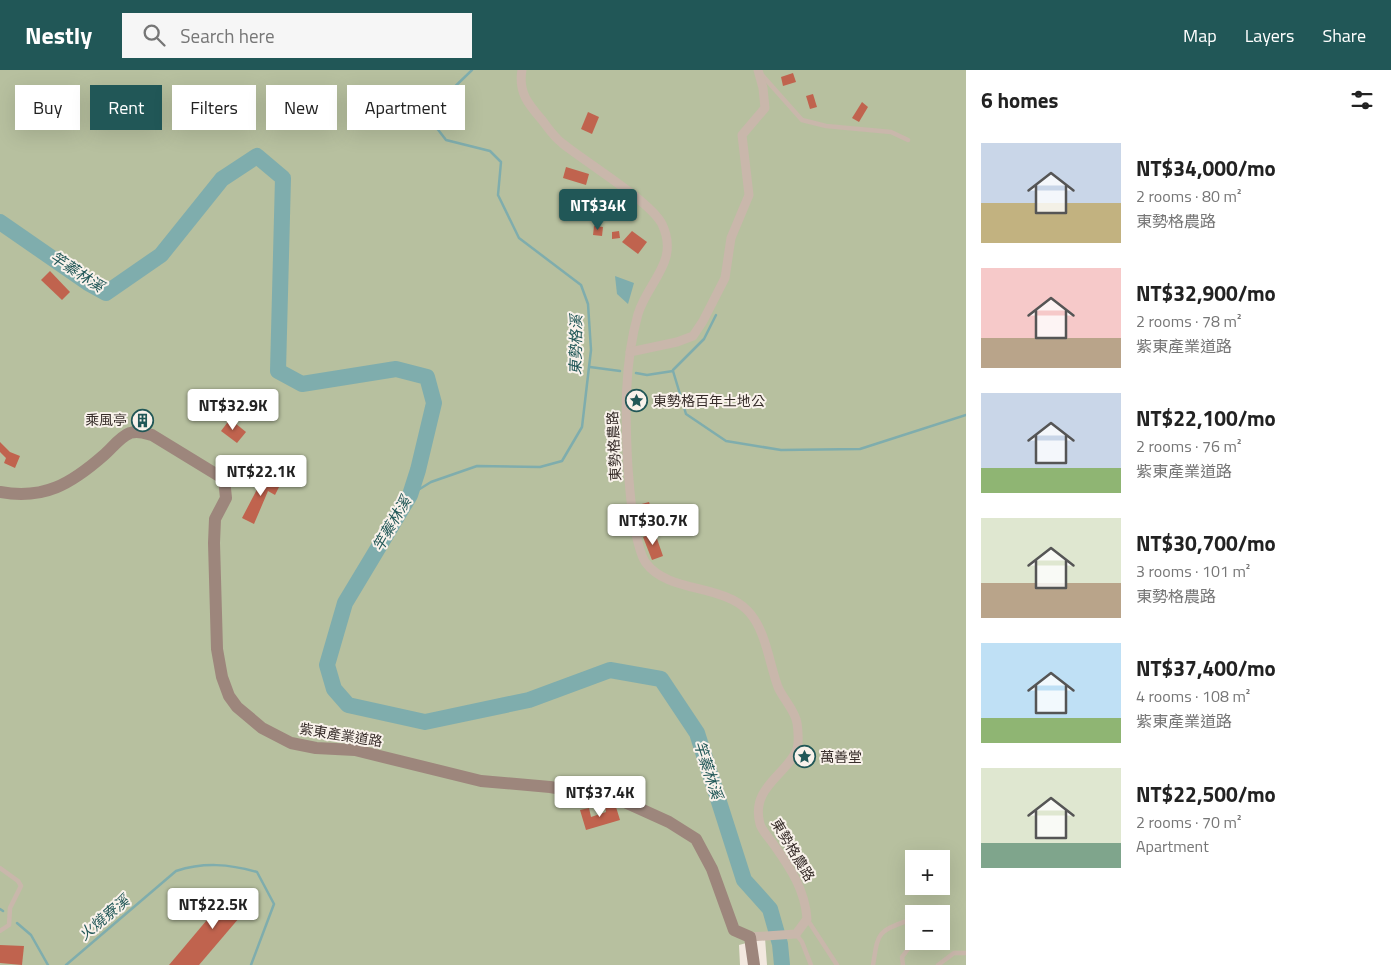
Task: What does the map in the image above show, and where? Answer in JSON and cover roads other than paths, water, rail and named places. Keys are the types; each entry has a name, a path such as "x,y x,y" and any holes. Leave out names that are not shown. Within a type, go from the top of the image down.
{"street":[{"name":"東勢格農路","path":"522,70 520,81 526,102 559,141 644,204 661,222 668,245 664,267 639,311 630,352 625,412 630,490 636,535 645,563 656,572 675,582 730,599 748,611 766,643 778,688 797,721 798,748 781,772 767,784 759,805 760,825 800,885 806,903 807,919"},
{"path":"630,352 678,342 693,336 703,321 725,278 731,238 749,195 742,135 765,108 764,88 758,70"},
{"name":"紫東產業道路","path":"0,492 20,496 53,490 90,467 128,433 141,432 152,435 224,479 226,498 216,519 214,543 217,649 222,677 229,696 237,707 262,728 291,742 316,748 355,750 481,781 550,787 616,798 669,822 696,839 712,869 734,930 750,937"},
{"path":"754,965 750,937 796,934 807,919"}],"lane":[{"path":"758,70 802,120 826,126 890,132 908,140"},
{"path":"0,868 18,881 21,886 10,908 9,925 0,931"},
{"path":"807,919 837,965"},
{"path":"873,965 877,940 886,928 905,922"},
{"path":"796,934 802,942 811,965"},
{"path":"903,965 902,957 907,950"},
{"path":"938,965 954,953 966,952"}],"water":[{"path":"615,276 634,283 628,304 617,294"}],"waterway":[{"name":"東勢格溪","path":"410,495 431,482 477,466 540,467 562,461 582,427 591,350 588,304 581,285 519,238 498,195 501,162 490,151 446,140 436,127 434,111 441,100 472,70"},
{"name":"竿蓁林溪","path":"0,222 88,283 106,293 161,255 222,179 257,156 283,178 278,371 302,384 396,369 427,377 434,403 410,495 345,603 327,665 334,689 348,705 425,722 529,700 610,670 661,679 697,733 744,880 770,909 780,944 782,965"},
{"path":"673,370 704,339 716,315"},
{"path":"590,367 620,371"},
{"path":"636,373 647,375 673,371 686,414 726,441 781,450 860,449 966,415"},
{"name":"火燒寮溪","path":"66,965 176,871 207,865 236,867 257,872 274,904 251,965"},
{"path":"17,923 31,935 48,965"}],"place":[{"name":"東勢格百年土地公","path":"637,401"},
{"name":"乘風亭","path":"143,420"},
{"name":"萬善堂","path":"804,757"}]}
